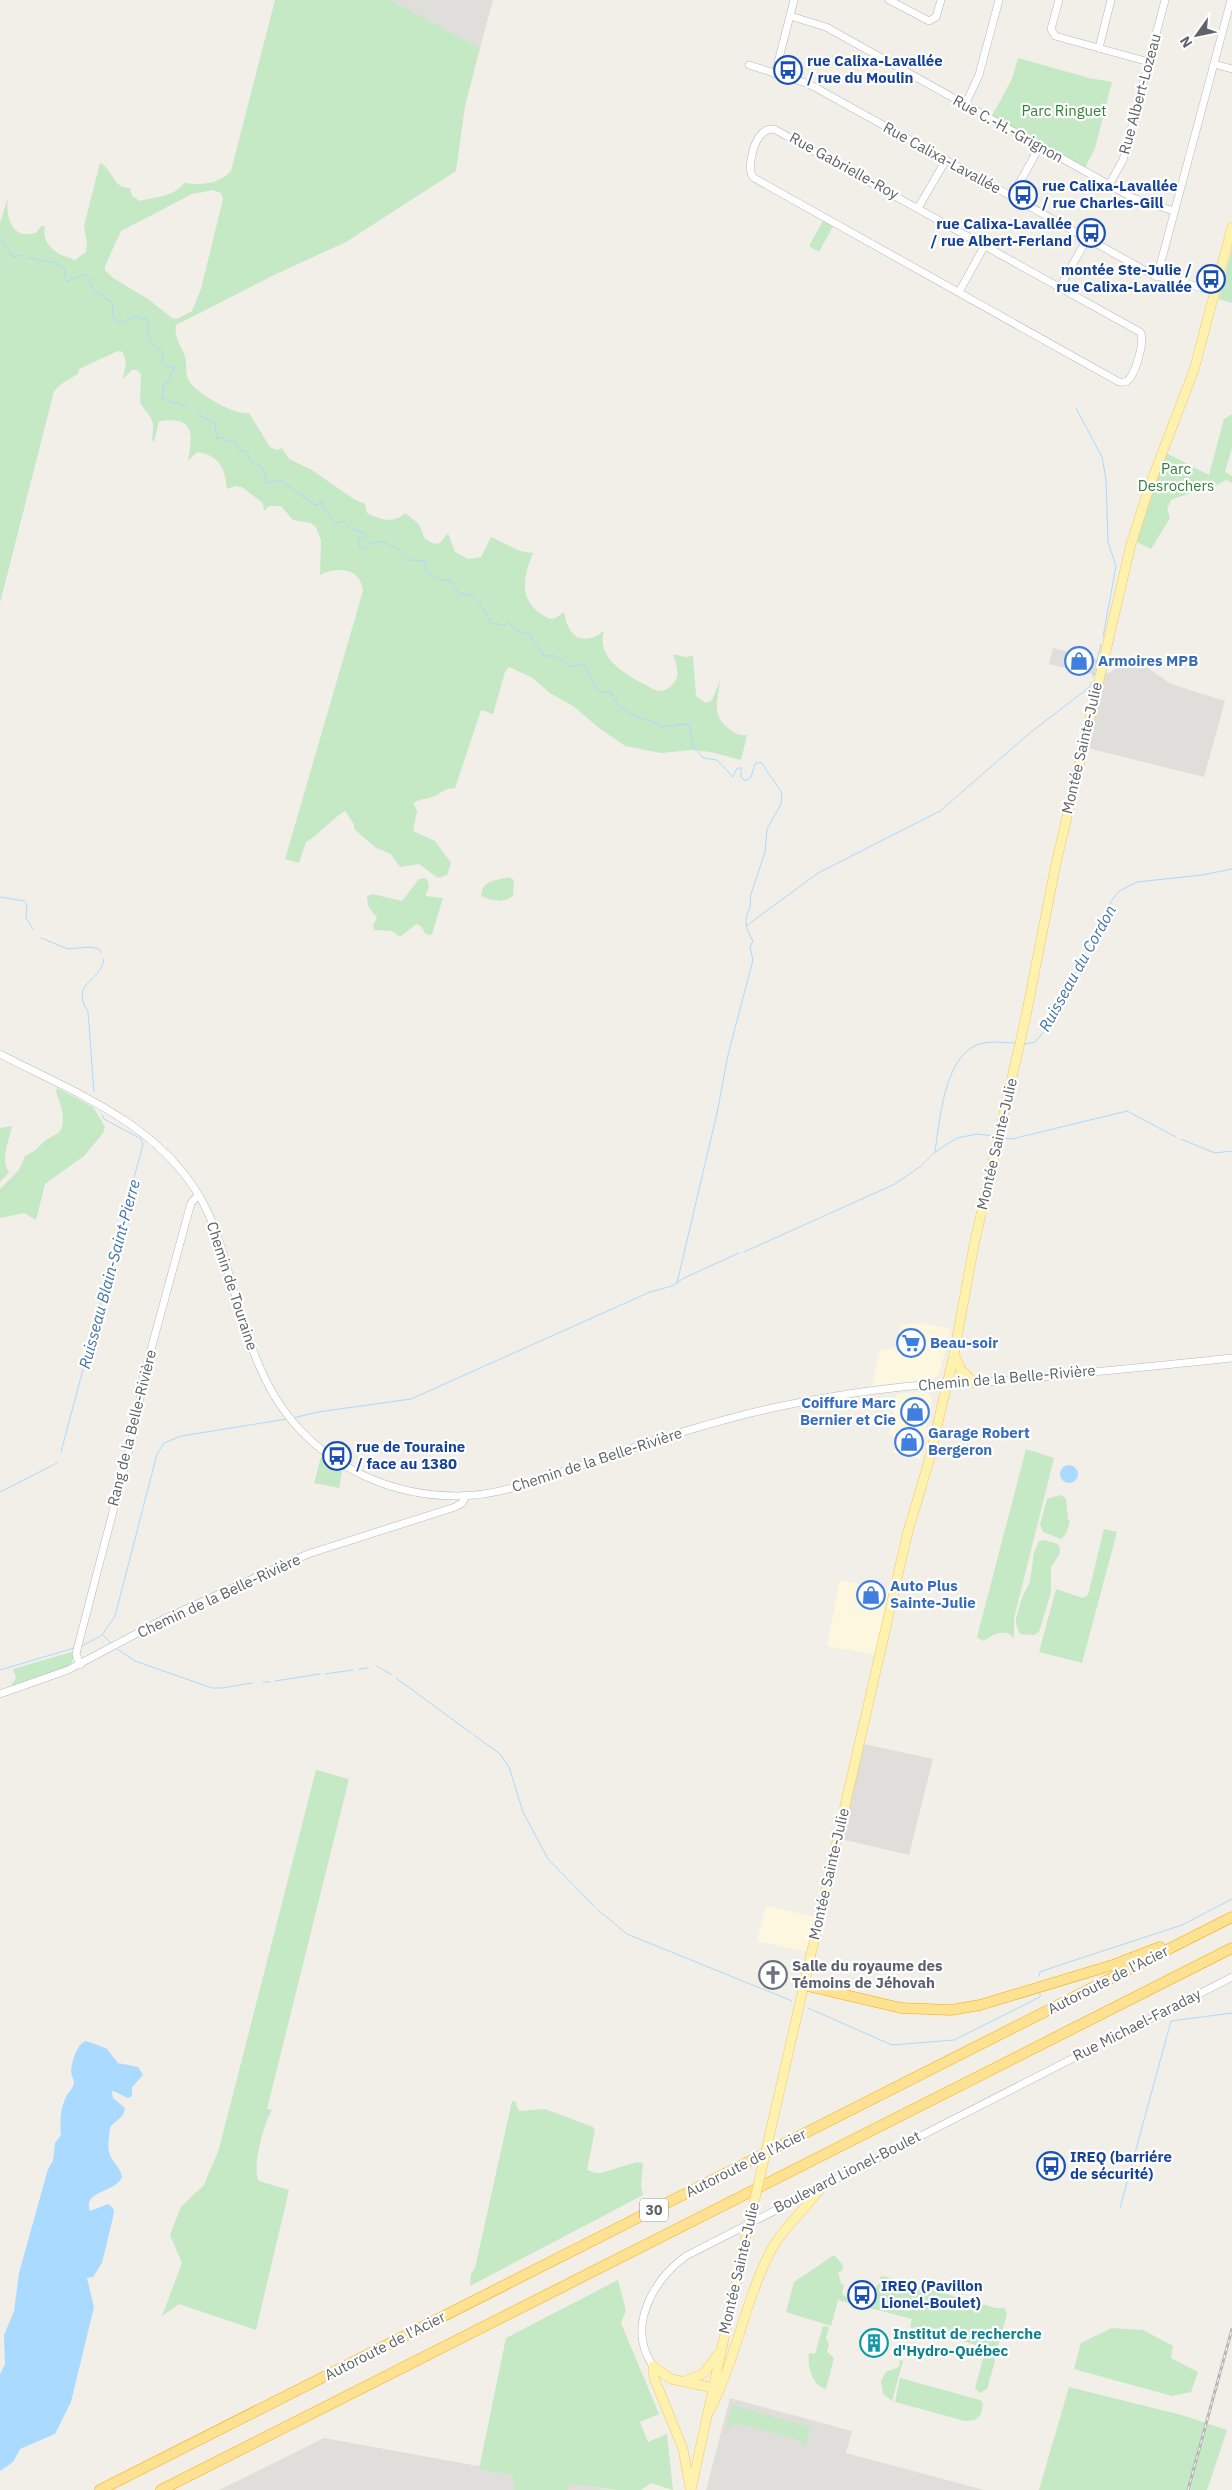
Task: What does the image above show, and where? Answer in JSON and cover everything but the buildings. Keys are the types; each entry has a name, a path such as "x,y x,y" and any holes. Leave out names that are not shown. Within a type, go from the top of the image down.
{"highway":[{"name":"Autoroute de l'Acier","path":"100,2490 1232,1917"},
{"path":"803,1985 901,2008 924,2011 958,2009 1116,1964 1208,1929"},
{"name":"Autoroute de l'Acier","path":"161,2490 1232,1948"}],"main road":[{"name":"Montée Sainte-Julie","path":"944,1384 954,1354 998,1137 1069,806 1131,544 1151,482 1194,370 1232,227"},
{"name":"Montée Sainte-Julie","path":"714,2388 803,1985 968,1280"},
{"path":"954,1354 960,1369 975,1383"},
{"path":"710,2410 723,2385 768,2257 783,2231 823,2185"},
{"path":"685,2381 706,2371 721,2350"},
{"path":"653,2366 665,2376 714,2388 691,2490"},
{"path":"653,2366 654,2378 683,2449 691,2490"}],"street":[{"path":"775,74 794,0"},
{"path":"889,0 929,21 936,17 941,0"},
{"path":"964,104 979,76 999,0"},
{"path":"1059,0 1051,28 1053,35 1149,62"},
{"path":"1099,48 1111,0"},
{"name":"Rue Albert-Lozeau","path":"1110,185 1123,160 1165,0"},
{"path":"1157,277 1231,0"},
{"name":"Rue C.-H.-Grignon","path":"790,16 824,26 1137,200 1174,211"},
{"path":"1214,64 1232,69"},
{"name":"Rue Calixa-Lavallée","path":"749,66 809,84 1157,277 1215,291"},
{"name":"Rue Gabrielle-Roy","path":"767,130 780,130 918,208 1142,334 1142,345 1127,380 1118,382 753,178 750,168 758,138 767,130"},
{"path":"1012,196 1040,146"},
{"path":"918,208 946,160"},
{"path":"1060,287 1087,239"},
{"path":"959,292 985,245"},
{"name":"Chemin de Touraine","path":"0,1054 134,1126 172,1159 198,1194 215,1229 256,1359 271,1391 294,1423 329,1455 368,1478 417,1493 466,1496"},
{"name":"Rang de la Belle-Rivière","path":"80,1664 76,1654 135,1427 144,1375 189,1211 193,1200 198,1194"},
{"name":"Chemin de la Belle-Rivière","path":"0,1694 80,1664 164,1619 237,1585 325,1548 455,1507 462,1504 466,1496 511,1488 660,1439 759,1411 840,1395 1232,1358"},
{"name":"Rue Michael-Faraday","path":"1042,2073 1232,1977"},
{"name":"Boulevard Lionel-Boulet","path":"653,2366 644,2342 643,2319 651,2296 670,2270 703,2245 1042,2073"}],"shaded area":[{"path":"391,0 493,0 480,48"},
{"path":"1053,648 1099,660 1095,675 1049,664"},
{"path":"1135,656 1139,662 1171,684 1225,701 1204,777 1087,748 1105,672 1109,673"},
{"path":"922,1323 950,1329 939,1375 928,1380 872,1386 880,1350 897,1348 901,1325"},
{"path":"929,1393 932,1399 920,1459 893,1453 897,1437 889,1434 897,1394"},
{"path":"840,1580 890,1592 875,1655 827,1646"},
{"path":"864,1744 933,1759 909,1855 841,1839"},
{"path":"766,1906 815,1917 807,1952 757,1941"},
{"path":"730,2398 852,2431 846,2453 984,2490 706,2490"},
{"path":"324,2438 611,2490 219,2490"}],"green space":[{"path":"275,0 391,0 480,48 465,106 456,171 346,242 276,274 176,325 177,337 185,357 189,381 216,403 235,411 249,413 270,447 277,450 282,448 289,459 312,470 355,500 365,504 367,513 377,518 392,520 405,513 419,524 425,539 434,544 440,543 448,533 455,552 468,559 481,557 491,537 520,551 533,553 526,573 525,591 533,606 550,619 556,618 564,612 569,628 577,637 589,638 604,631 604,648 607,656 613,663 635,679 655,690 665,690 673,685 676,680 677,668 673,654 685,657 693,656 696,696 706,703 712,700 720,681 717,709 721,721 734,732 747,735 741,760 711,752 692,750 661,753 625,746 573,706 550,693 531,677 509,667 505,672 493,714 481,710 455,788 447,789 435,796 413,803 417,811 413,831 435,841 451,863 447,875 438,878 419,864 400,867 391,854 376,848 354,829 354,824 345,811 306,842 299,863 285,859 363,591 361,583 353,573 348,571 334,570 320,575 321,541 316,527 311,523 293,520 281,506 269,506 264,511 263,503 242,487 235,486 227,489 225,475 216,459 211,456 197,452 188,461 191,435 185,424 171,420 159,421 154,442 152,440 152,420 140,403 141,374 137,370 132,370 123,379 126,362 123,352 118,351 79,369 78,374 64,382 54,391 0,603 0,223 8,197 9,219 16,230 28,234 37,232 41,226 45,226 44,233 52,249 75,260 86,252 87,244 84,226 100,163 108,170 116,182 130,188 132,196 140,201 170,194 184,183 209,183 221,179 231,171","holes":["213,190 221,193 223,199 201,289 192,311 177,319 172,318 148,299 113,278 105,270 105,266 121,231 192,194"]},
{"name":"Parc Ringuet","path":"1018,58 1089,78 1112,82 1095,148 1085,168 992,116 1012,79"},
{"path":"823,221 833,226 819,252 809,246"},
{"path":"1232,249 1232,303 1219,299"},
{"name":"Parc Desrochers","path":"1232,414 1232,448 1225,472 1232,476 1232,483 1226,480 1171,500 1167,509 1170,518 1151,549 1137,542 1144,514 1166,453 1209,475 1224,419"},
{"path":"509,877 514,880 513,896 506,900 497,900 481,896 487,884"},
{"path":"425,878 429,887 425,896 443,898 432,934 425,933 421,926 416,924 400,937 392,931 374,930 373,925 377,918 368,906 367,896 373,894 402,901 419,879"},
{"path":"57,1088 93,1107 105,1127 103,1133 84,1156 45,1184 36,1220 24,1213 0,1218 0,1189 19,1170 25,1156 58,1133 62,1127 63,1117 56,1092"},
{"path":"12,1126 5,1156 6,1167 9,1172 0,1182 0,1128"},
{"path":"1026,1449 1054,1458 1014,1618 1014,1638 1006,1633 999,1633 983,1641 977,1637"},
{"path":"321,1457 342,1472 339,1488 314,1483"},
{"path":"1060,1495 1066,1498 1068,1520 1070,1521 1066,1534 1061,1539 1043,1532 1040,1525 1047,1499"},
{"path":"1104,1529 1117,1532 1082,1663 1039,1652 1056,1589 1083,1598 1088,1595"},
{"path":"1044,1540 1058,1544 1060,1549 1059,1555 1051,1567 1051,1592 1039,1632 1034,1635 1020,1634 1016,1618 1023,1595 1030,1582 1034,1552 1039,1541"},
{"path":"75,1651 71,1666 10,1687 16,1678 13,1669"},
{"path":"316,1770 349,1779 267,2109 272,2110 262,2135 257,2157 259,2181 289,2190 256,2330 179,2304 162,2316 182,2263 170,2235 181,2207 204,2185 219,2149"},
{"path":"512,2101 515,2101 519,2111 545,2109 593,2127 595,2130 587,2170 601,2173 637,2162 643,2163 641,2186 643,2195 470,2286 471,2274 475,2268"},
{"path":"834,2255 843,2265 842,2271 838,2272 841,2284 844,2284 842,2294 851,2300 850,2303 838,2300 831,2326 786,2312 794,2282"},
{"path":"883,2276 996,2308 1004,2308 1007,2314 998,2346 991,2349 910,2327 912,2319 854,2304 859,2297 870,2291 872,2292 880,2282 880,2277"},
{"path":"618,2280 626,2311 621,2323 659,2414 640,2422 648,2442 667,2434 673,2490 651,2483 641,2490 616,2490 569,2483 567,2490 514,2490 515,2486 512,2475 479,2469 506,2338"},
{"path":"823,2326 829,2327 826,2338 829,2344 827,2352 834,2358 826,2389 814,2380 809,2364 809,2353 815,2354"},
{"path":"1112,2328 1143,2330 1173,2346 1171,2358 1198,2372 1191,2392 1172,2396 1074,2369 1081,2343"},
{"path":"988,2355 994,2357 995,2361 987,2389 980,2393 975,2388 983,2359"},
{"path":"900,2360 903,2361 892,2401 883,2394 881,2381 886,2372 899,2367"},
{"path":"900,2378 980,2400 983,2403 981,2414 975,2420 965,2421 895,2402"},
{"path":"1069,2387 1182,2415 1227,2430 1207,2490 1039,2490"},
{"path":"732,2405 810,2427 805,2448 799,2440 736,2423 726,2429"}],"water":[{"path":"1065,1465 1073,1465 1078,1470 1076,1481 1065,1483 1060,1478 1060,1470"},
{"path":"86,2041 106,2048 118,2063 138,2067 143,2075 132,2087 132,2096 128,2098 112,2092 113,2098 125,2108 123,2115 110,2127 108,2143 110,2156 120,2170 122,2177 113,2186 95,2195 89,2204 90,2211 108,2204 113,2208 114,2213 102,2263 93,2277 87,2278 94,2307 71,2402 55,2434 20,2449 13,2462 0,2471 0,2374 5,2364 4,2335 14,2311 19,2273 48,2169 53,2161 55,2143 61,2135 63,2106 74,2083 71,2071 74,2059 77,2050"}],"waterway":[{"path":"0,238 13,257 20,255 24,257"},
{"path":"28,258 56,263 65,269 64,276 67,281 86,274 94,291 112,302 113,316 116,321 123,322 135,316 147,319 149,337 154,346 163,352 162,363 166,367 175,367 170,376 171,380 164,384 162,399 186,406 189,409"},
{"path":"1076,408 1102,457 1106,479 1108,542 1116,566 1103,637"},
{"path":"197,414 215,423 217,439 223,437 226,441 235,442 239,450 246,451 252,463 261,466 268,483 280,480 314,504 317,505 322,501 325,510 335,523 345,522 351,529 366,533 366,536 358,539 359,547 365,549 370,544 382,541 401,551 410,560 425,561 426,571 439,579 451,581 459,593 473,596 485,612 490,623 505,625 509,622 515,629 530,635 544,656 556,656 571,667 584,664 595,687 603,693 610,691 619,706 636,717 657,723 662,727 685,724 690,726 692,744 703,758 717,760 733,777 737,768 741,768 741,777 745,781 751,777 755,764 761,762 782,793 781,804 767,829 765,852 750,897 751,902 746,925 753,941 750,947 753,960 728,1055 717,1113 677,1283"},
{"path":"1096,664 1101,644"},
{"path":"1093,677 1094,672"},
{"path":"746,926 818,873 940,811 1031,732 1091,686 1091,682"},
{"name":"Ruisseau du Cordon","path":"1025,1044 1035,1042 1051,1023 1112,900 1119,891 1137,882 1202,875 1232,869"},
{"name":"Ruisseau Blain-Saint-Pierre","path":"0,897 24,901 27,904 26,918 33,929"},
{"name":"Ruisseau Blain-Saint-Pierre","path":"41,938 68,949 89,947 99,949 101,953"},
{"name":"Ruisseau Blain-Saint-Pierre","path":"94,1092 88,1012 83,1002 82,994 84,988 97,974 104,959"},
{"name":"Ruisseau du Cordon","path":"935,1151 942,1107 957,1063 966,1052 982,1043 1016,1043"},
{"path":"1001,1138 1012,1139 1127,1111 1176,1137"},
{"name":"Ruisseau Blain-Saint-Pierre","path":"61,1452 143,1144 141,1139 104,1119 102,1115"},
{"path":"744,1252 895,1184 921,1166 935,1152 957,1138 977,1134 995,1136"},
{"path":"1181,1139 1215,1153 1232,1151"},
{"path":"293,1418 318,1412 411,1399 650,1292 672,1286 684,1278 739,1253"},
{"path":"82,1646 102,1635 115,1616 157,1454 164,1443 181,1436 287,1419"},
{"name":"Ruisseau Blain-Saint-Pierre","path":"0,1492 57,1463"},
{"path":"103,1635 111,1643"},
{"path":"0,1670 74,1648"},
{"path":"117,1649 135,1661 212,1688 252,1683"},
{"path":"377,1666 392,1675"},
{"path":"359,1669 368,1668"},
{"path":"325,1674 353,1670"},
{"path":"275,1681 320,1674"},
{"path":"396,1678 471,1733"},
{"path":"263,1682 270,1682"},
{"path":"474,1735 500,1754 509,1767 523,1812 548,1859 595,1907"},
{"path":"1039,1976 1040,1972 1051,1968 1182,1925 1232,1899"},
{"path":"598,1910 627,1934 792,2001"},
{"path":"808,2008 892,2045 954,2040 1040,1997 1040,1994"},
{"path":"1120,2208 1171,2021 1232,2013"}],"railway":[{"path":"1188,2490 1232,2329"}],"place":[{"name":"rue Calixa-Lavallée / rue du Moulin","path":"788,70"},
{"name":"rue Calixa-Lavallée / rue Charles-Gill","path":"1023,195"},
{"name":"rue Calixa-Lavallée / rue Albert-Ferland","path":"1091,233"},
{"name":"montée Ste-Julie / rue Calixa-Lavallée","path":"1211,279"},
{"name":"Armoires MPB","path":"1079,661"},
{"name":"Beau-soir","path":"911,1343"},
{"name":"Coiffure Marc Bernier et Cie","path":"915,1412"},
{"name":"Garage Robert Bergeron","path":"909,1442"},
{"name":"rue de Touraine / face au 1380","path":"337,1456"},
{"name":"Auto Plus Sainte-Julie","path":"871,1595"},
{"name":"Salle du royaume des Témoins de Jéhovah","path":"773,1975"},
{"name":"IREQ (barriére de sécurité)","path":"1051,2166"},
{"name":"IREQ (Pavillon Lionel-Boulet)","path":"862,2295"},
{"name":"Institut de recherche d'Hydro-Québec","path":"874,2343"}]}
